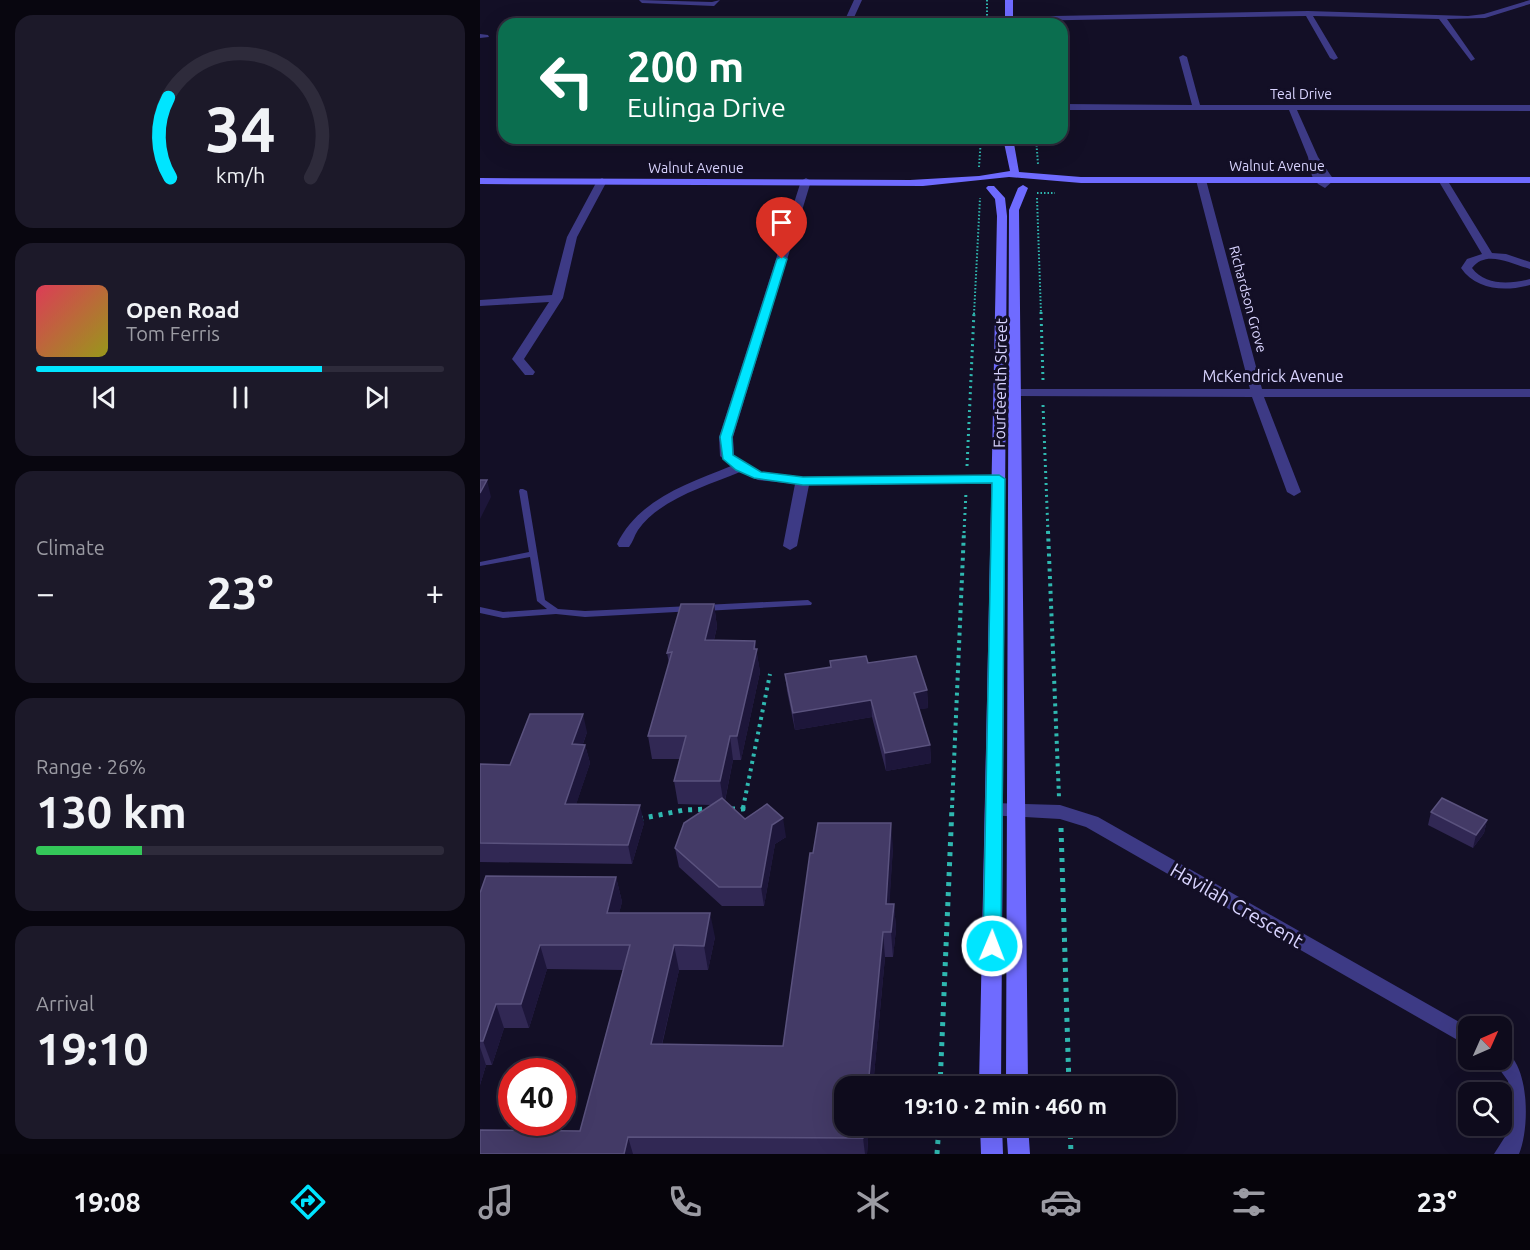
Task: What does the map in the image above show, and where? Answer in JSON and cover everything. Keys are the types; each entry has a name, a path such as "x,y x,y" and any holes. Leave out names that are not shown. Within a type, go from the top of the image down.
{"street":[{"path":"642,1 714,4 716,0"},
{"path":"850,18 858,0"},
{"path":"1009,0 1009,18"},
{"path":"1032,18 1189,17 1308,13 1477,17 1530,2"},
{"path":"1510,8 1530,14"},
{"path":"1308,13 1334,58"},
{"path":"1441,17 1471,59"},
{"path":"1183,57 1197,108"},
{"name":"Teal Drive","path":"1068,108 1530,108"},
{"path":"1292,108 1313,157 1314,171 1324,182"},
{"path":"990,179 1008,144"},
{"path":"1008,144 1022,181"},
{"path":"990,179 1004,190 1022,181"},
{"path":"990,179 1022,181"},
{"name":"Walnut Avenue","path":"480,181 913,182 990,179"},
{"name":"Fourteenth Street","path":"990,179 1000,198 1002,216 990,1076"},
{"name":"Walnut Avenue","path":"1022,181 1445,182 1530,180"},
{"path":"529,372 518,359 557,298 572,237 602,181"},
{"name":"Fourteenth Street","path":"1017,1076 1014,210 1022,181"},
{"path":"806,182 726,437 727,456 740,467 758,476 803,481 999,479"},
{"name":"Richardson Grove","path":"1201,182 1257,393 1294,492"},
{"path":"1445,182 1489,256"},
{"name":"Walnut Avenue","path":"1445,182 1530,185"},
{"path":"1530,266 1513,259 1489,256 1469,262 1466,268 1475,278 1500,285 1530,282"},
{"path":"480,303 557,298"},
{"name":"McKendrick Avenue","path":"1016,393 1530,393"},
{"path":"624,544 628,530 639,518 654,508 740,467"},
{"path":"790,546 803,481"},
{"name":"Havilah Crescent","path":"994,810 1060,812 1092,822 1458,1031"},
{"path":"1512,1064 1530,1075"},
{"path":"1505,1154 1517,1147 1529,1119 1527,1091 1512,1070"},
{"path":"991,1136 992,1154"},
{"path":"1017,1136 1018,1154"}],"lane":[{"path":"523,491 541,601 556,611"},
{"path":"480,564 533,554"},
{"path":"480,610 503,615 556,611 585,614 808,603"}],"path":[{"path":"987,0 987,18"},
{"path":"982,144 990,179"},
{"path":"1036,144 1038,172"},
{"path":"940,1076 980,193"},
{"path":"1037,198 1069,1076"},
{"path":"636,820 684,810 743,809 770,675"},
{"path":"937,1154 938,1136"},
{"path":"1070,1136 1071,1154"}],"building":[{"path":"480,480 487,480 480,493"},
{"path":"681,604 714,604 705,640 755,641 754,649 757,649 737,736 730,736 720,781 674,781 686,736 648,736 672,652 667,653"},
{"path":"866,656 868,663 916,656 927,690 914,693 930,745 885,753 871,700 793,713 785,674 831,667 830,661"},
{"path":"530,714 583,714 572,744 585,745 565,804 640,805 628,845 480,843 480,764 510,765"},
{"path":"722,798 745,819 767,804 783,818 772,825 761,887 719,887 675,848 684,823"},
{"path":"1442,798 1487,820 1476,835 1431,812"},
{"path":"818,823 891,823 886,904 894,904 891,932 883,932 869,1076 834,1076 834,1136 863,1136 863,1138 628,1137 624,1154 480,1154 480,1130 498,1130 498,1136 576,1136 576,1131 580,1131 630,945 540,945 521,1004 496,1004 483,1041 480,1041 480,893 486,876 616,877 607,913 710,913 704,946 674,945 651,1044 783,1046 810,853 813,853"}],"route":[{"path":"782,259 726,437 727,456 740,467 758,476 803,481 999,479 992,946"}]}
